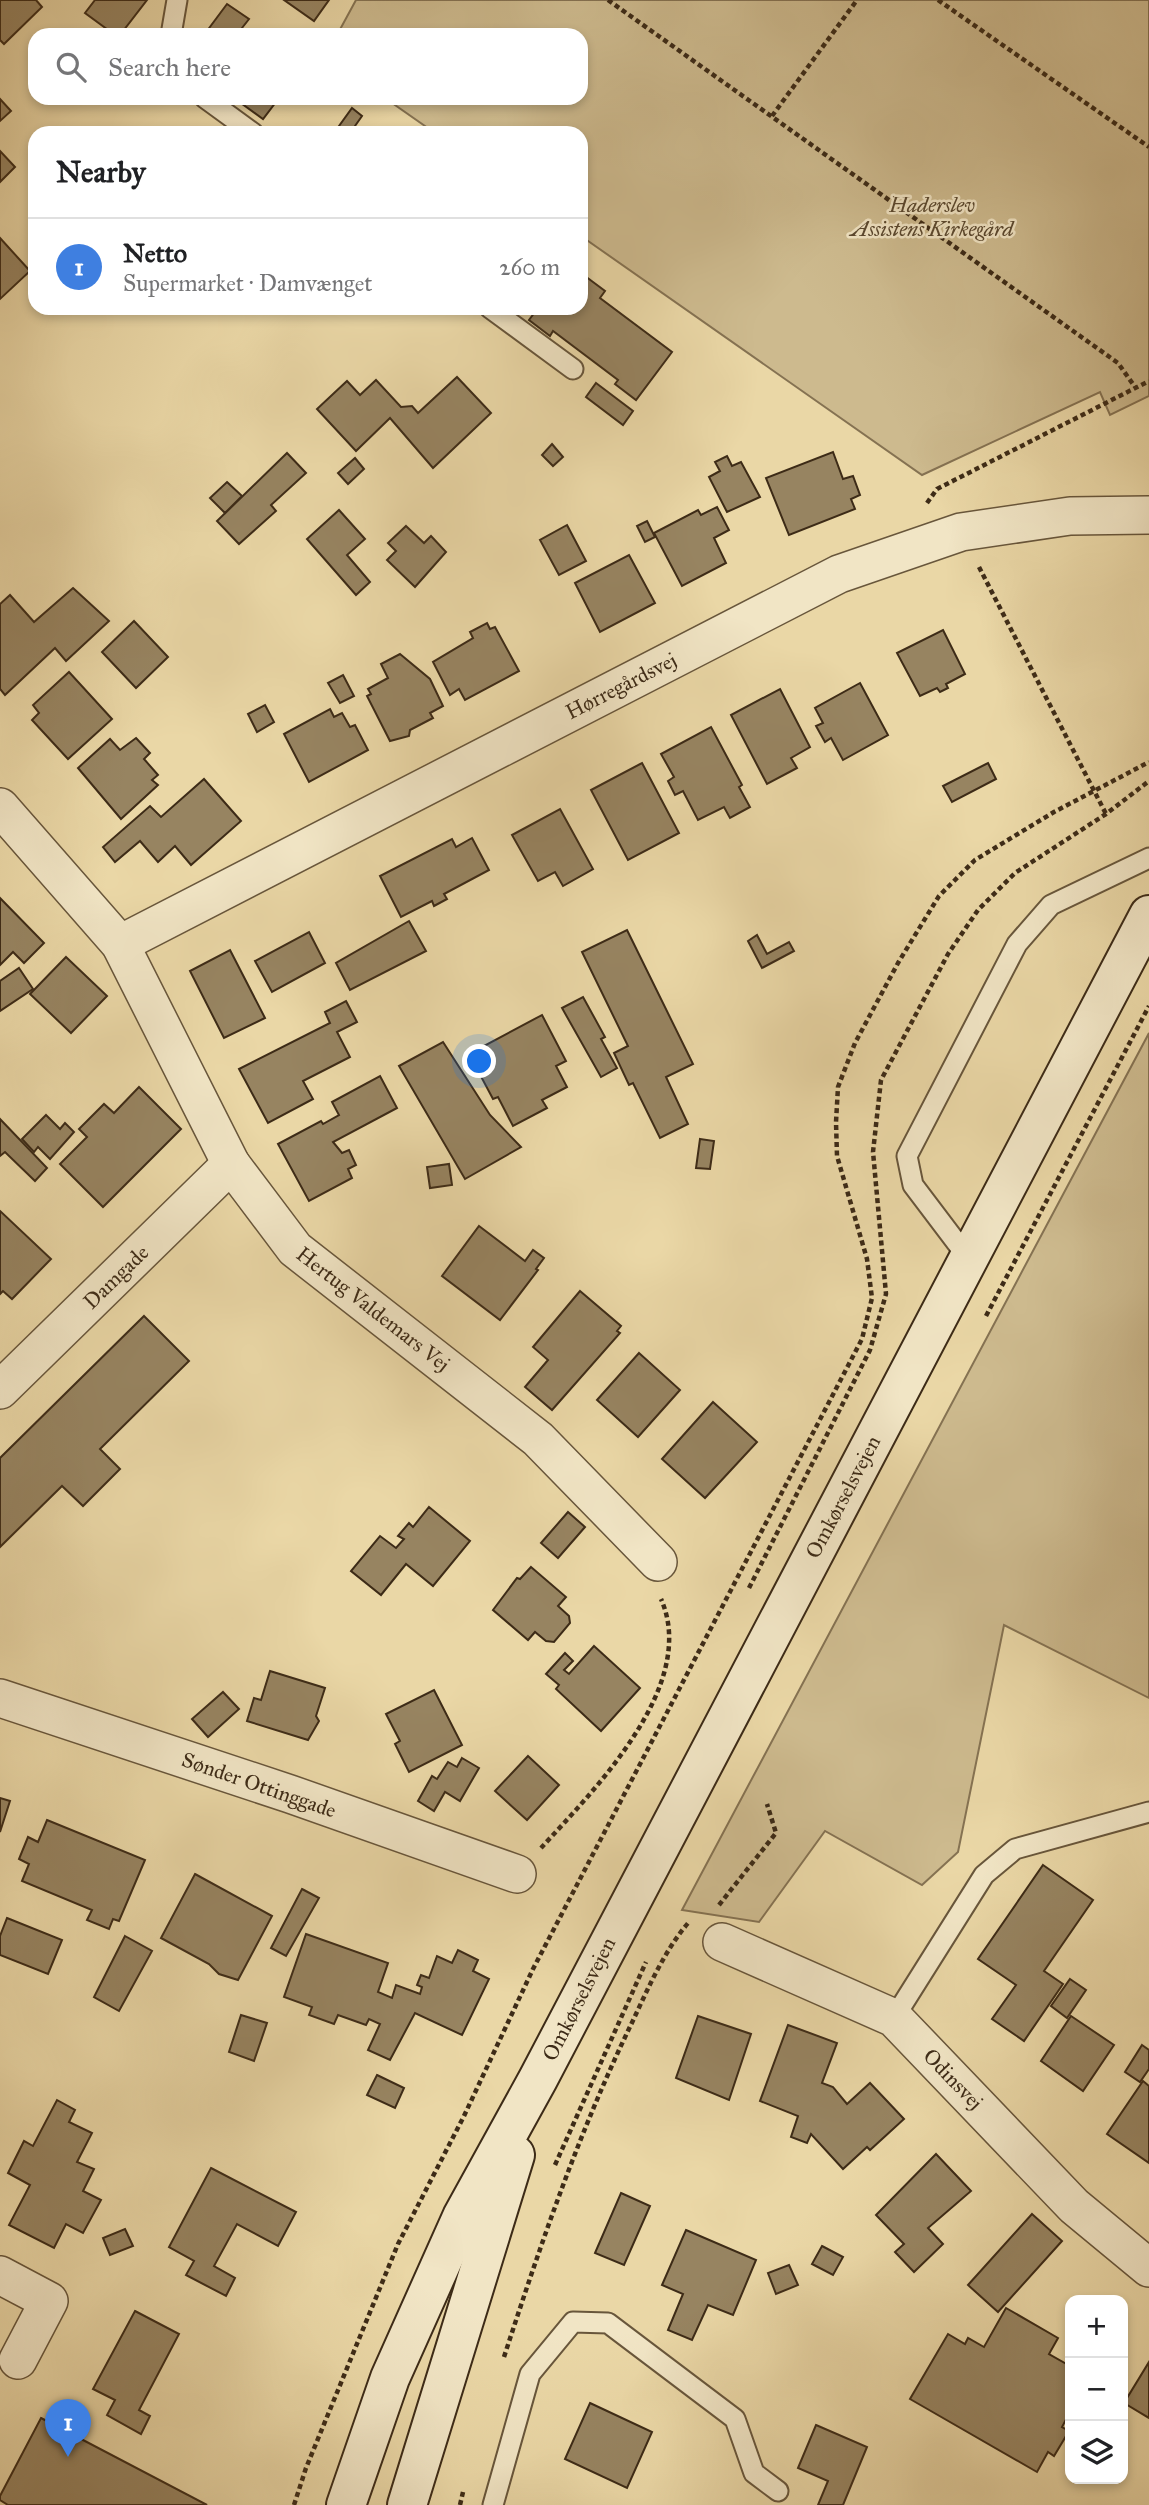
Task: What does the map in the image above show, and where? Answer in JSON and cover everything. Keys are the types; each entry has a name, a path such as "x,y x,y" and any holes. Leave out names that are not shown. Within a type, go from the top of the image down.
{"main road":[{"name":"Omkørselsvejen","path":"346,2505 390,2378 462,2217 538,2079 1149,915"},
{"name":"Omkørselsvejen","path":"407,2505 538,2079"}],"street":[{"name":"Hørregårdsvej","path":"120,944 839,574 961,532 1070,516 1149,515"},
{"name":"Hertug Valdemars Vej","path":"0,807 120,944 231,1164 295,1249 538,1439 657,1562"},
{"name":"Damgade","path":"0,1389 231,1164"},
{"name":"Sønder Ottinggade","path":"0,1698 290,1794 517,1874"},
{"name":"Odinsvej","path":"718,1927 894,2018 1074,2206 1149,2268"},
{"path":"0,2275 49,2301 18,2360"}],"lane":[{"path":"172,28 177,0"},
{"path":"215,105 243,126"},
{"path":"500,315 573,369"},
{"path":"969,1259 913,1185 907,1156 1017,944 1051,905 1149,858"},
{"path":"894,2018 984,1875 1015,1849 1149,1812"},
{"path":"493,2505 530,2374 573,2322 608,2323 735,2419 754,2473 778,2491"}],"path":[{"path":"608,0 1118,363 1135,387"},
{"path":"772,117 857,0"},
{"path":"938,0 1149,147"},
{"path":"924,545 924,507 937,489 1149,381"},
{"path":"961,532 1106,814"},
{"path":"294,2505 306,2468 398,2244 464,2116 582,1872 862,1339 872,1298 867,1259 837,1156 836,1122 838,1087 855,1043 898,963 939,896 975,860 1149,762"},
{"path":"743,1599 870,1350 886,1294 873,1152 881,1080 948,954 978,910 1015,873 1106,814 1149,781"},
{"path":"981,1324 1149,1006"},
{"path":"517,1874 598,1787 635,1734 670,1658 670,1624 647,1573 657,1562"},
{"path":"504,2359 544,2234 590,2111 667,1953 687,1923 703,1908 718,1927 776,1832 767,1804"},
{"path":"550,2177 652,1949"},
{"path":"460,2505 467,2481"}],"green space":[{"name":"Haderslev Assistens Kirkegård","path":"356,0 1149,0 1149,396 1110,415 1100,392 922,475 588,241 588,126 425,126 395,105 588,105 588,28 341,28"},
{"path":"1149,1033 1149,1698 1004,1625 958,1852 922,1885 825,1831 759,1922 682,1910"}],"building":[{"path":"0,0 36,0 42,7 4,44 0,40"},
{"path":"95,0 147,0 125,28 105,28 85,13"},
{"path":"284,0 329,0 314,21"},
{"path":"227,4 249,19 242,28 209,28"},
{"path":"0,99 11,111 0,121"},
{"path":"244,105 274,105 263,119"},
{"path":"352,108 362,116 355,126 339,126"},
{"path":"0,151 15,167 0,182"},
{"path":"0,238 28,269 28,273 0,299"},
{"path":"588,278 605,291 600,298 672,352 636,400 615,384 618,380 553,331 550,336 529,320 533,315 588,315"},
{"path":"457,377 491,413 433,468 390,418 356,451 317,409 347,381 360,395 376,380 401,407 412,406 418,413"},
{"path":"596,383 633,411 623,425 586,397"},
{"path":"552,444 563,457 553,466 542,455"},
{"path":"833,452 843,479 853,476 860,495 851,499 855,509 789,535 766,478"},
{"path":"287,453 306,473 271,505 276,511 239,544 217,521"},
{"path":"727,456 732,466 741,462 760,497 727,512 709,477 720,471 715,462"},
{"path":"355,458 364,469 348,484 338,473"},
{"path":"227,482 242,496 225,513 210,498"},
{"path":"717,507 729,530 714,538 726,563 682,586 654,533 698,510 701,515"},
{"path":"339,510 365,539 347,555 370,582 356,595 307,539"},
{"path":"647,521 655,537 645,542 637,526"},
{"path":"567,525 586,561 559,575 540,540"},
{"path":"406,526 424,543 431,536 446,552 415,587 387,560 396,551 388,543"},
{"path":"629,555 655,603 600,632 575,583"},
{"path":"73,588 109,621 66,661 55,648 5,695 0,689 0,604 10,595 34,622"},
{"path":"134,621 168,657 136,688 102,652"},
{"path":"487,623 490,629 495,627 519,671 465,700 459,689 450,695 433,662 473,638 470,632"},
{"path":"943,630 965,674 946,684 948,688 940,692 937,688 920,696 897,653"},
{"path":"400,654 430,679 443,706 430,713 433,718 410,730 409,736 390,741 367,696 371,694 368,689 388,678 381,664"},
{"path":"69,672 112,719 68,759 32,720 39,713 33,705"},
{"path":"343,675 354,696 340,703 328,683"},
{"path":"860,683 888,735 843,760 831,738 825,742 816,726 823,723 815,708"},
{"path":"780,689 810,747 791,758 797,768 767,784 731,715"},
{"path":"265,705 274,722 257,732 248,714"},
{"path":"330,709 334,717 342,713 350,727 355,725 368,750 309,782 284,734"},
{"path":"711,727 742,785 739,787 750,807 730,818 724,807 698,820 683,791 675,795 668,781 674,777 661,754"},
{"path":"136,738 150,753 144,759 158,775 152,780 158,785 121,819 78,768 110,739 120,750"},
{"path":"642,763 679,833 628,860 591,790"},
{"path":"988,763 996,779 952,802 943,786"},
{"path":"204,779 241,821 191,865 175,846 158,862 140,841 115,862 103,847 150,806 161,817"},
{"path":"560,809 593,869 563,886 555,872 538,881 512,835"},
{"path":"472,838 489,870 444,894 447,899 434,906 432,901 401,917 380,876 452,839 456,847"},
{"path":"0,898 44,943 24,963 13,952 0,965"},
{"path":"409,921 426,951 350,990 336,963"},
{"path":"627,930 693,1064 666,1077 688,1124 660,1138 633,1083 629,1085 614,1053 628,1046 582,952"},
{"path":"309,932 325,963 272,992 255,961"},
{"path":"757,935 767,954 789,942 794,951 762,968 748,941"},
{"path":"230,950 265,1018 224,1038 190,971"},
{"path":"66,957 107,996 71,1033 30,994"},
{"path":"19,968 33,989 0,1011 0,981"},
{"path":"583,997 605,1037 601,1039 617,1068 601,1077 562,1008"},
{"path":"346,1001 357,1022 337,1032 350,1057 303,1081 313,1099 268,1123 239,1069 330,1023 325,1012"},
{"path":"542,1015 566,1061 556,1066 567,1087 542,1100 547,1108 513,1126 498,1097 493,1099 469,1054"},
{"path":"443,1042 490,1115 521,1147 465,1179 399,1066"},
{"path":"380,1076 397,1108 333,1142 342,1153 349,1150 356,1165 348,1169 352,1178 309,1201 278,1144 321,1121 323,1124 339,1115 332,1102"},
{"path":"139,1087 181,1129 103,1207 60,1164 87,1137 79,1129 104,1104 114,1113"},
{"path":"46,1115 60,1129 65,1123 74,1132 50,1159 38,1147 34,1152 22,1139"},
{"path":"0,1119 47,1168 35,1181 5,1152 0,1156"},
{"path":"700,1139 714,1141 710,1169 696,1168"},
{"path":"449,1164 452,1185 430,1188 427,1167"},
{"path":"0,1211 51,1259 12,1299 3,1291 0,1294"},
{"path":"479,1226 525,1261 533,1250 544,1258 500,1320 442,1276"},
{"path":"580,1291 621,1326 617,1331 620,1333 552,1410 525,1387 548,1360 533,1347"},
{"path":"144,1316 189,1361 100,1449 120,1469 83,1506 62,1486 0,1547 0,1458"},
{"path":"639,1353 680,1390 638,1437 597,1400"},
{"path":"713,1402 757,1442 705,1498 662,1459"},
{"path":"429,1507 470,1541 433,1586 406,1564 381,1595 351,1571 380,1536 396,1548 404,1539 398,1536 409,1523 413,1527"},
{"path":"568,1512 585,1527 558,1558 541,1543"},
{"path":"531,1567 566,1597 558,1606 569,1616 570,1623 554,1642 546,1641 535,1632 528,1640 493,1610 517,1578 520,1579"},
{"path":"594,1646 640,1688 601,1731 556,1689 559,1685 546,1674 565,1653 573,1661 564,1670 569,1674"},
{"path":"270,1671 325,1688 316,1716 319,1721 308,1740 247,1721 254,1698 261,1700"},
{"path":"434,1690 462,1745 409,1772 395,1744 400,1741 386,1714"},
{"path":"223,1692 239,1709 208,1737 192,1719"},
{"path":"528,1756 559,1785 527,1820 495,1791"},
{"path":"462,1758 479,1768 460,1801 445,1792 434,1811 418,1801 432,1776 437,1779 448,1762 457,1767"},
{"path":"0,1798 10,1801 0,1832"},
{"path":"47,1820 145,1860 119,1921 113,1919 109,1929 87,1920 92,1910 22,1881 29,1864 19,1859 28,1837 38,1842"},
{"path":"1043,1865 1093,1900 1044,1971 1063,1984 1024,2041 992,2019 1016,1985 978,1959"},
{"path":"195,1874 272,1916 238,1980 219,1974 209,1964 161,1938"},
{"path":"302,1889 319,1898 286,1956 271,1948"},
{"path":"7,1918 62,1940 48,1974 0,1955 0,1936"},
{"path":"306,1934 388,1963 378,1992 392,1998 396,1985 420,1994 422,1987 417,1985 421,1975 429,1978 437,1956 452,1963 458,1950 478,1960 473,1971 489,1979 462,2035 415,2013 390,2060 368,2050 380,2024 369,2019 366,2025 338,2015 334,2024 309,2015 312,2007 284,1997"},
{"path":"125,1936 152,1951 119,2011 94,1997"},
{"path":"1070,1979 1086,1990 1067,2018 1051,2006"},
{"path":"241,2015 267,2023 254,2061 229,2052"},
{"path":"698,2016 751,2034 729,2100 676,2078"},
{"path":"1071,2016 1114,2045 1083,2091 1041,2061"},
{"path":"788,2025 837,2043 822,2083 833,2087 847,2104 870,2083 904,2119 870,2150 867,2147 843,2169 811,2134 807,2143 791,2137 798,2116 760,2101"},
{"path":"1142,2045 1149,2050 1149,2069 1140,2082 1125,2072"},
{"path":"377,2075 404,2088 395,2108 367,2095"},
{"path":"1143,2081 1149,2086 1149,2163 1107,2134"},
{"path":"57,2100 75,2110 69,2122 92,2133 77,2162 94,2169 83,2191 101,2200 83,2233 66,2224 54,2248 9,2225 30,2185 8,2173 24,2141 33,2146"},
{"path":"936,2154 971,2191 928,2228 943,2244 914,2272 895,2252 904,2244 876,2215"},
{"path":"211,2168 296,2212 278,2246 237,2224 214,2266 235,2278 226,2296 186,2275 194,2261 169,2247"},
{"path":"621,2193 650,2206 624,2265 595,2253"},
{"path":"1032,2214 1062,2241 998,2312 968,2285"},
{"path":"125,2229 133,2246 110,2255 103,2238"},
{"path":"686,2230 756,2260 733,2315 708,2305 692,2340 668,2330 683,2294 662,2285"},
{"path":"822,2246 843,2257 833,2275 812,2264"},
{"path":"789,2265 798,2285 776,2294 768,2273"},
{"path":"1006,2308 1058,2338 1049,2354 1065,2363 1065,2421 1062,2427 1065,2429 1065,2438 1054,2456 1048,2452 1037,2472 910,2399 948,2334 965,2344 968,2338 984,2347"},
{"path":"135,2311 179,2334 139,2410 150,2416 141,2434 107,2415 115,2400 93,2389"},
{"path":"1149,2362 1149,2418 1128,2405 1128,2396"},
{"path":"590,2403 652,2432 627,2488 565,2459"},
{"path":"41,2418 207,2505 8,2505 0,2500 0,2496"},
{"path":"816,2425 867,2447 843,2505 818,2505 828,2481 798,2468"}],"place":[{"name":"Netto","path":"68,2457"}]}
